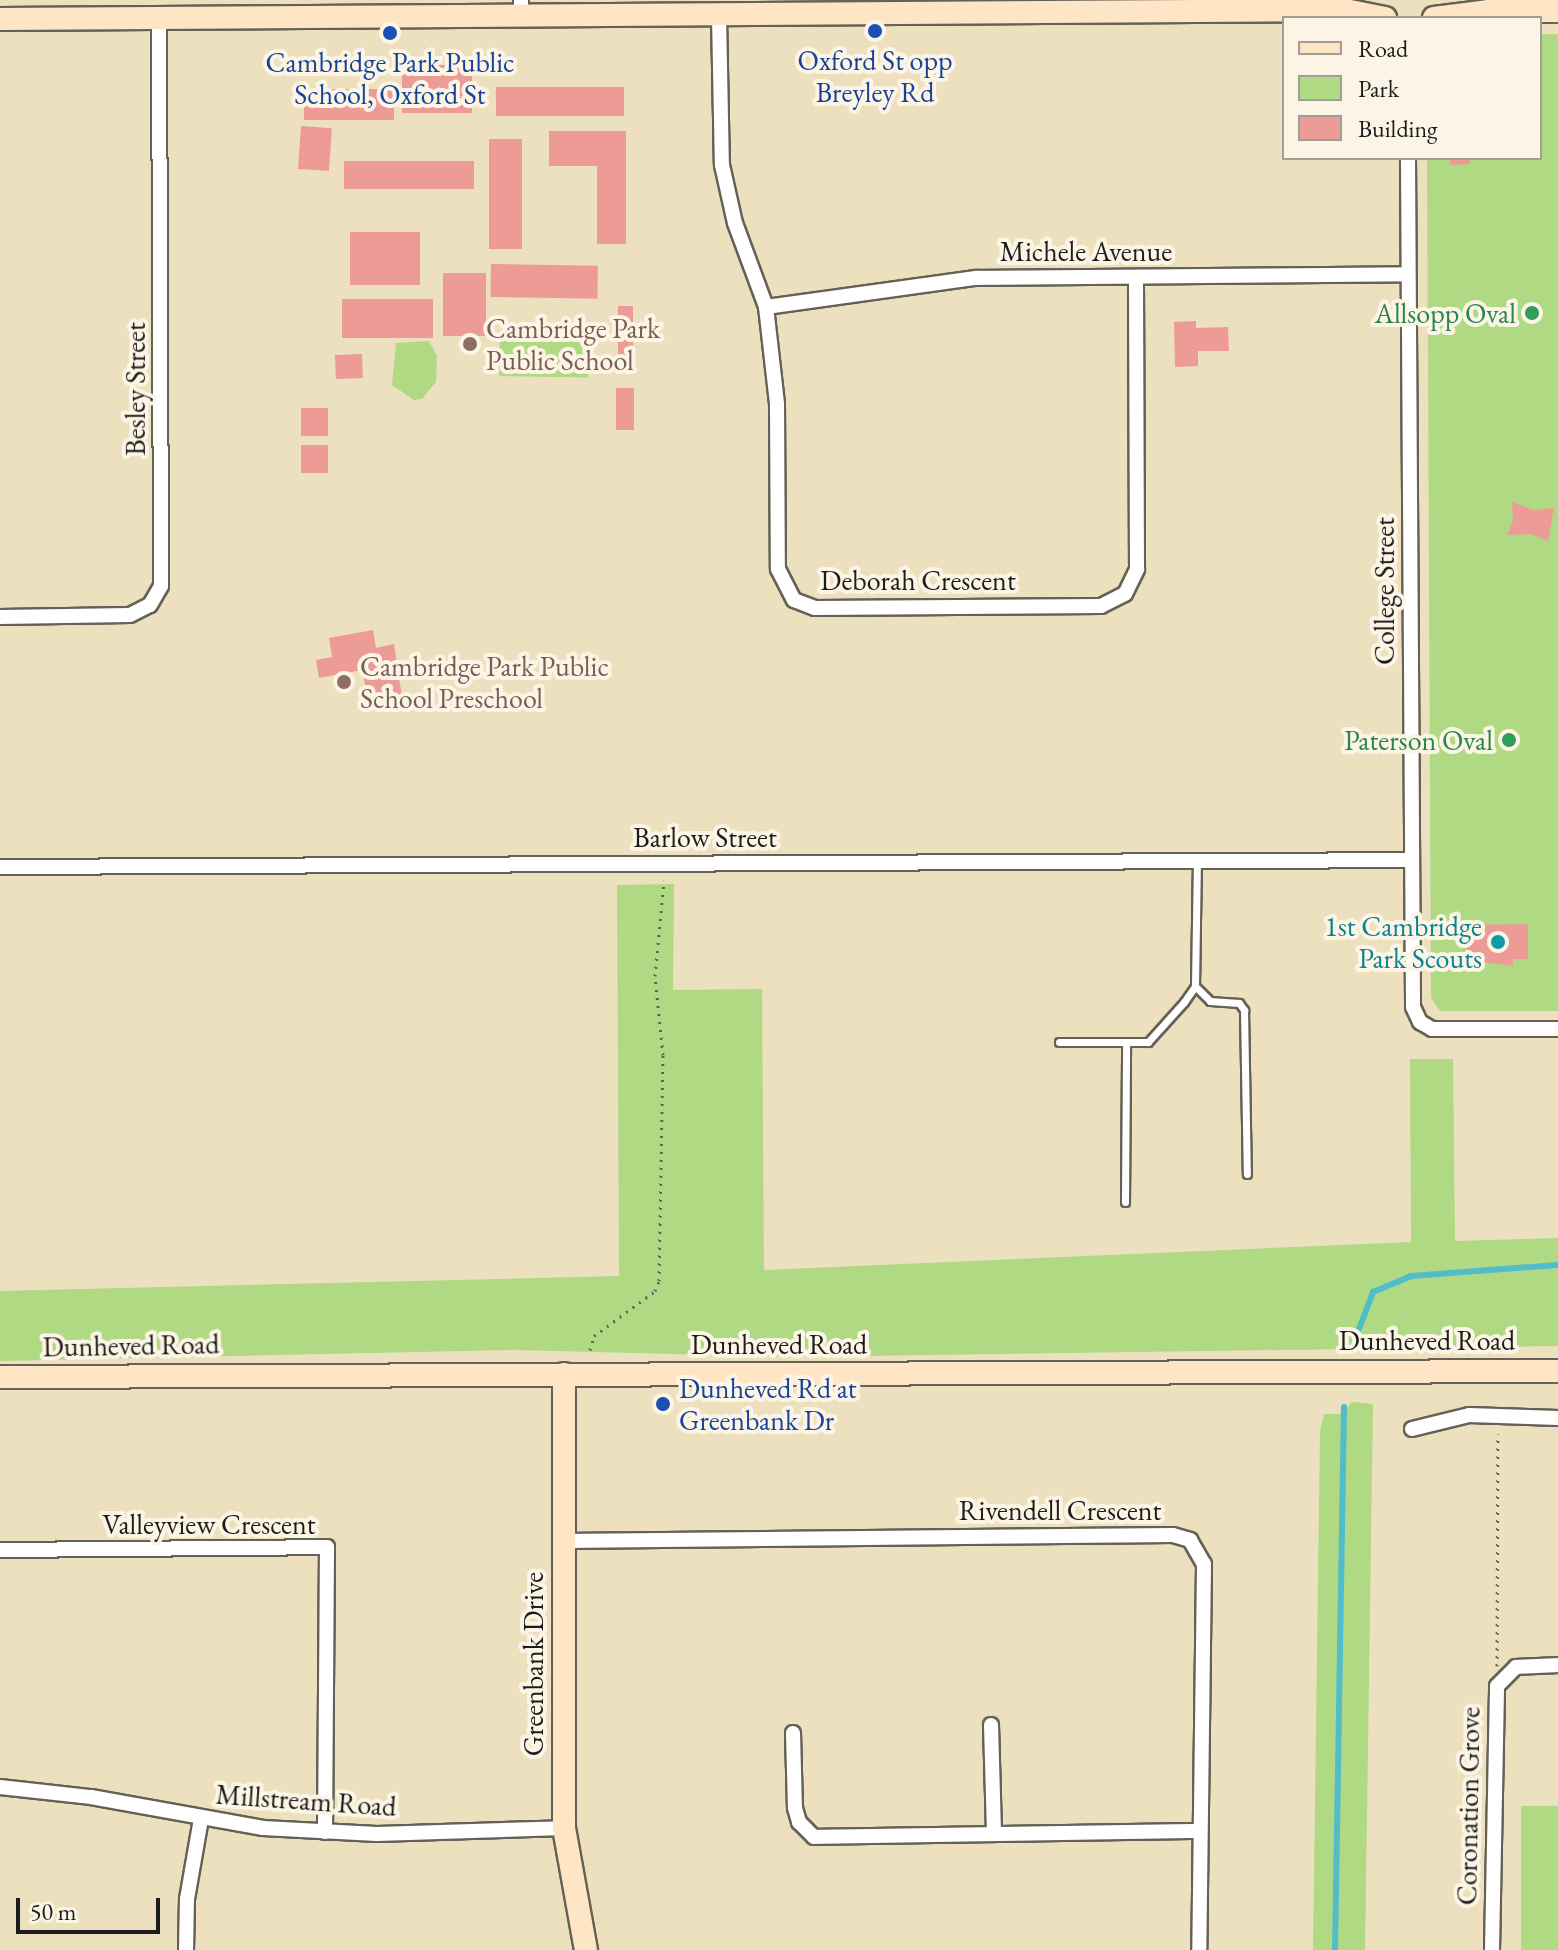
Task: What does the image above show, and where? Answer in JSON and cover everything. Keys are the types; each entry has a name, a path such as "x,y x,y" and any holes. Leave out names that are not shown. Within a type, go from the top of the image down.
{"street":[{"path":"1345,10 1388,0"},
{"path":"1428,0 1477,12"},
{"path":"0,19 159,17 203,9 521,8 719,15 856,6 1107,5 1345,10 1377,16"},
{"path":"1448,16 1477,12 1558,11"},
{"name":"Deborah Crescent","path":"719,15 722,165 735,223 766,307 777,404 778,569 794,600 815,608 1101,606 1125,594 1137,569 1136,277"},
{"name":"Besley Street","path":"0,617 130,615 150,605 161,586 159,17"},
{"name":"College Street","path":"1408,160 1412,998 1420,1022 1442,1030 1558,1029"},
{"name":"Michele Avenue","path":"766,307 963,279 1408,274"},
{"name":"Barlow Street","path":"0,867 1411,860"},
{"name":"Dunheved Road","path":"0,1377 1558,1371"},
{"name":"Greenbank Drive","path":"564,1374 564,1828 586,1950"},
{"path":"1412,1429 1469,1415 1558,1418"},
{"name":"Rivendell Crescent","path":"562,1541 1186,1538 1200,1550 1204,1564 1199,1950"},
{"name":"Valleyview Crescent","path":"0,1550 327,1547 325,1832"},
{"name":"Coronation Grove","path":"1492,1950 1497,1686 1516,1667 1558,1665"},
{"path":"991,1725 994,1834"},
{"path":"793,1733 795,1808 799,1822 814,1837 1200,1831"},
{"name":"Millstream Road","path":"0,1787 91,1797 201,1819 325,1832 564,1828"},
{"path":"186,1950 187,1899 201,1819"}],"lane":[{"path":"1059,1042 1153,1039 1195,986 1197,861"},
{"path":"1195,986 1210,1001 1239,1003 1244,1010 1247,1174"},
{"path":"1125,1202 1126,1042"}],"path":[{"path":"590,1350 594,1336 655,1291 659,1281 663,1055 655,976 664,913 663,864"},
{"path":"1496,1664 1498,1426"}],"green space":[{"path":"1542,34 1558,34 1558,1011 1440,1011 1431,998 1427,160 1542,160"},
{"path":"500,333 589,335 588,378 499,376"},
{"path":"429,341 437,356 436,382 422,399 414,400 392,385 396,343"},
{"path":"674,884 673,990 762,989 764,1270 1411,1242 1410,1059 1453,1059 1455,1241 1558,1238 1558,1346 792,1357 515,1350 0,1361 0,1291 619,1276 617,885"},
{"path":"1352,1402 1373,1404 1365,1950 1313,1950 1320,1432 1324,1414 1341,1414"},
{"path":"1521,1806 1558,1806 1558,1950 1521,1950"}],"building":[{"path":"445,60 472,65 472,113 402,113 402,65 445,65"},
{"path":"496,87 624,87 624,116 496,116"},
{"path":"304,89 394,89 394,120 304,120"},
{"path":"301,126 332,128 329,171 298,169"},
{"path":"549,131 626,131 626,244 597,244 597,166 549,166"},
{"path":"489,139 522,139 522,249 489,249"},
{"path":"1450,160 1470,160 1470,164 1450,165"},
{"path":"344,161 474,161 474,189 344,189"},
{"path":"350,232 420,232 420,285 350,285"},
{"path":"491,264 598,266 597,299 490,297"},
{"path":"443,273 486,273 486,336 443,336"},
{"path":"342,299 433,299 433,338 342,338"},
{"path":"618,306 633,306 633,363 618,363"},
{"path":"1196,321 1196,328 1228,327 1229,351 1198,351 1198,366 1175,367 1174,322"},
{"path":"362,354 363,378 336,379 335,355"},
{"path":"616,388 634,388 634,430 616,430"},
{"path":"301,408 328,408 328,436 301,436"},
{"path":"301,445 328,445 328,473 301,473"},
{"path":"1512,502 1533,510 1554,508 1548,541 1531,534 1507,535 1513,521"},
{"path":"373,630 376,648 394,644 402,697 369,703 362,670 319,678 316,660 332,657 329,638"},
{"name":"1st Cambridge Park Scouts","path":"1528,924 1528,959 1513,959 1513,966 1467,960 1467,925"}],"waterway":[{"path":"1359,1329 1373,1292 1411,1276 1558,1265"},
{"path":"1335,1950 1344,1407"}],"place":[{"name":"Oxford St opp Breyley Rd","path":"875,31"},
{"name":"Cambridge Park Public School, Oxford St","path":"390,33"},
{"name":"Allsopp Oval","path":"1532,313"},
{"name":"Cambridge Park Public School","path":"470,344"},
{"name":"Cambridge Park Public School Preschool","path":"344,682"},
{"name":"Paterson Oval","path":"1509,740"},
{"name":"1st Cambridge Park Scouts","path":"1498,942"},
{"name":"Dunheved Rd at Greenbank Dr","path":"663,1404"}]}
